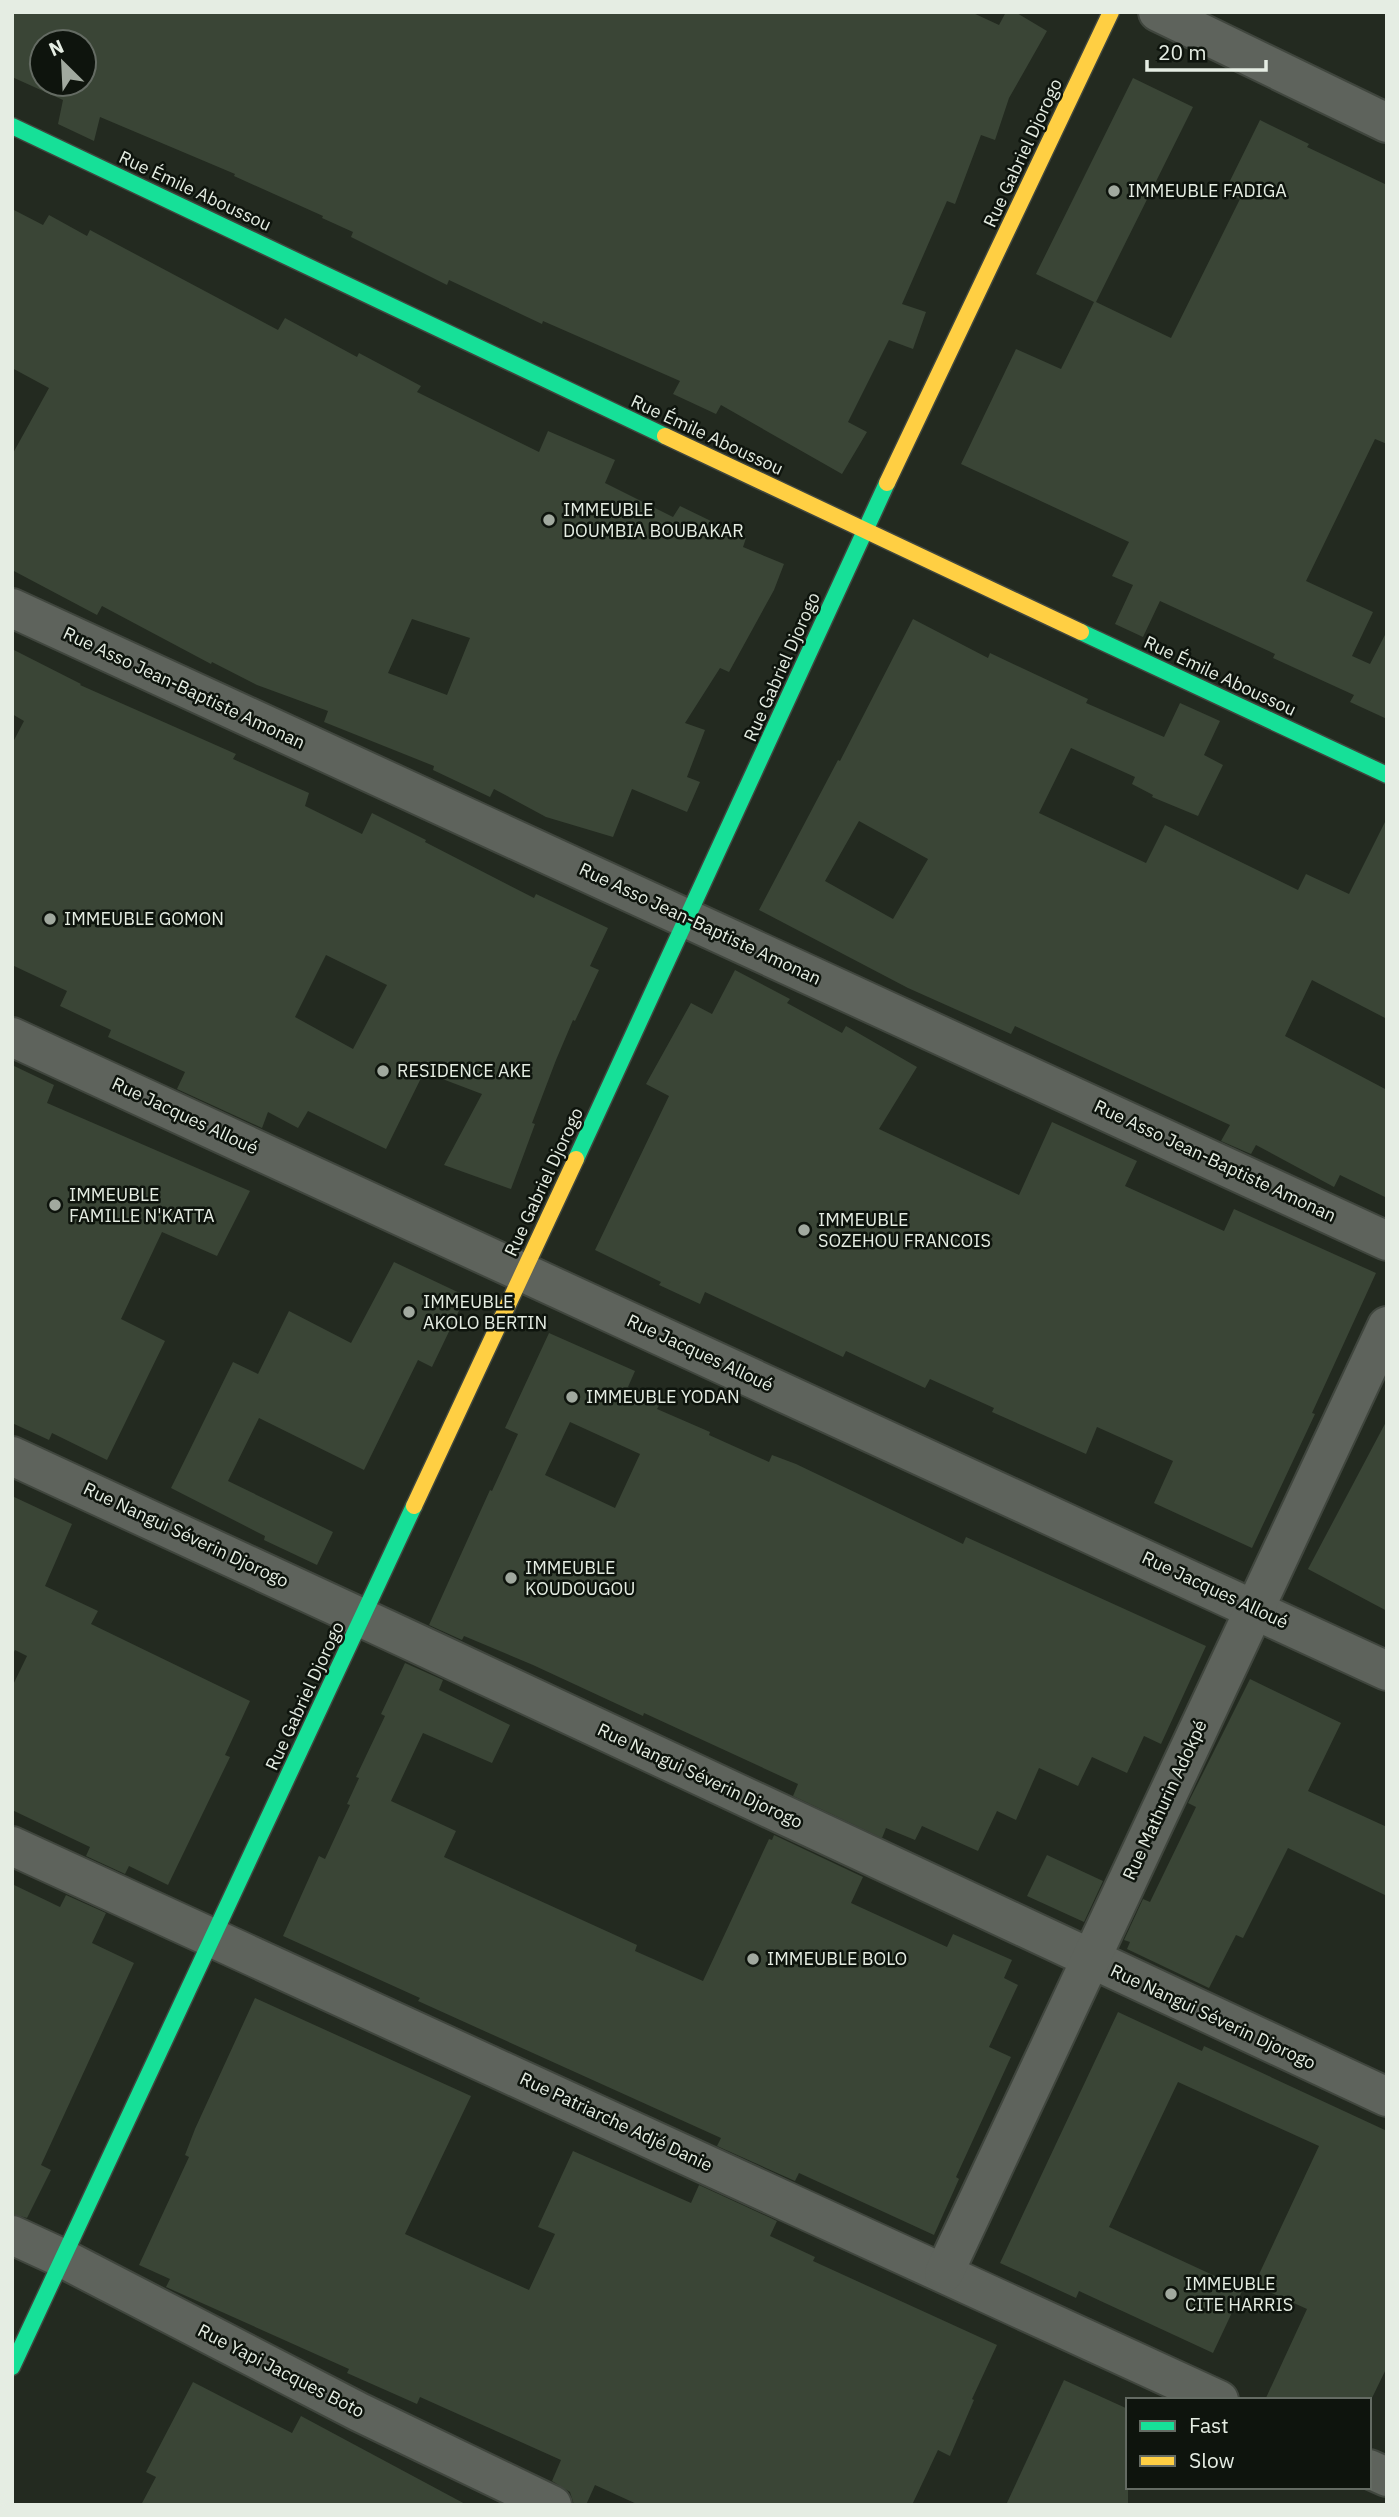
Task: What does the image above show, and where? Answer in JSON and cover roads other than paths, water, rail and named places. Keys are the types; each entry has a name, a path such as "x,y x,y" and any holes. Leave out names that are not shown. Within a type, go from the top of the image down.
{"street":[{"name":"Rue Gabriel Djorogo","path":"12,2367 688,919 864,531 1111,12"},
{"path":"1158,12 1387,123"},
{"name":"Rue Émile Aboussou","path":"12,125 864,531 1387,775"},
{"name":"Rue Asso Jean-Baptiste Amonan","path":"12,608 1387,1241"},
{"name":"Rue Jacques Alloué","path":"12,1037 1387,1671"},
{"name":"Rue Mathurin Adokpé","path":"944,2273 1387,1326"},
{"name":"Rue Nangui Séverin Djorogo","path":"12,1456 364,1617 1090,1961 1387,2097"},
{"name":"Rue Patriarche Adjé Danie","path":"12,1846 1215,2398"},
{"name":"Rue Yapi Jacques Boto","path":"12,2235 62,2258 359,2412 552,2505"},
{"path":"1371,2470 1387,2477"}],"place":[{"name":"IMMEUBLE FADIGA","path":"1114,191"},
{"name":"IMMEUBLE DOUMBIA BOUBAKAR","path":"549,520"},
{"name":"IMMEUBLE GOMON","path":"50,919"},
{"name":"RESIDENCE AKE","path":"383,1071"},
{"name":"IMMEUBLE FAMILLE N'KATTA","path":"55,1205"},
{"name":"IMMEUBLE SOZEHOU FRANCOIS","path":"804,1230"},
{"name":"IMMEUBLE AKOLO BERTIN","path":"409,1312"},
{"name":"IMMEUBLE YODAN","path":"572,1397"},
{"name":"IMMEUBLE KOUDOUGOU","path":"511,1578"},
{"name":"IMMEUBLE BOLO","path":"753,1959"},
{"name":"IMMEUBLE CITE HARRIS","path":"1171,2294"}]}
